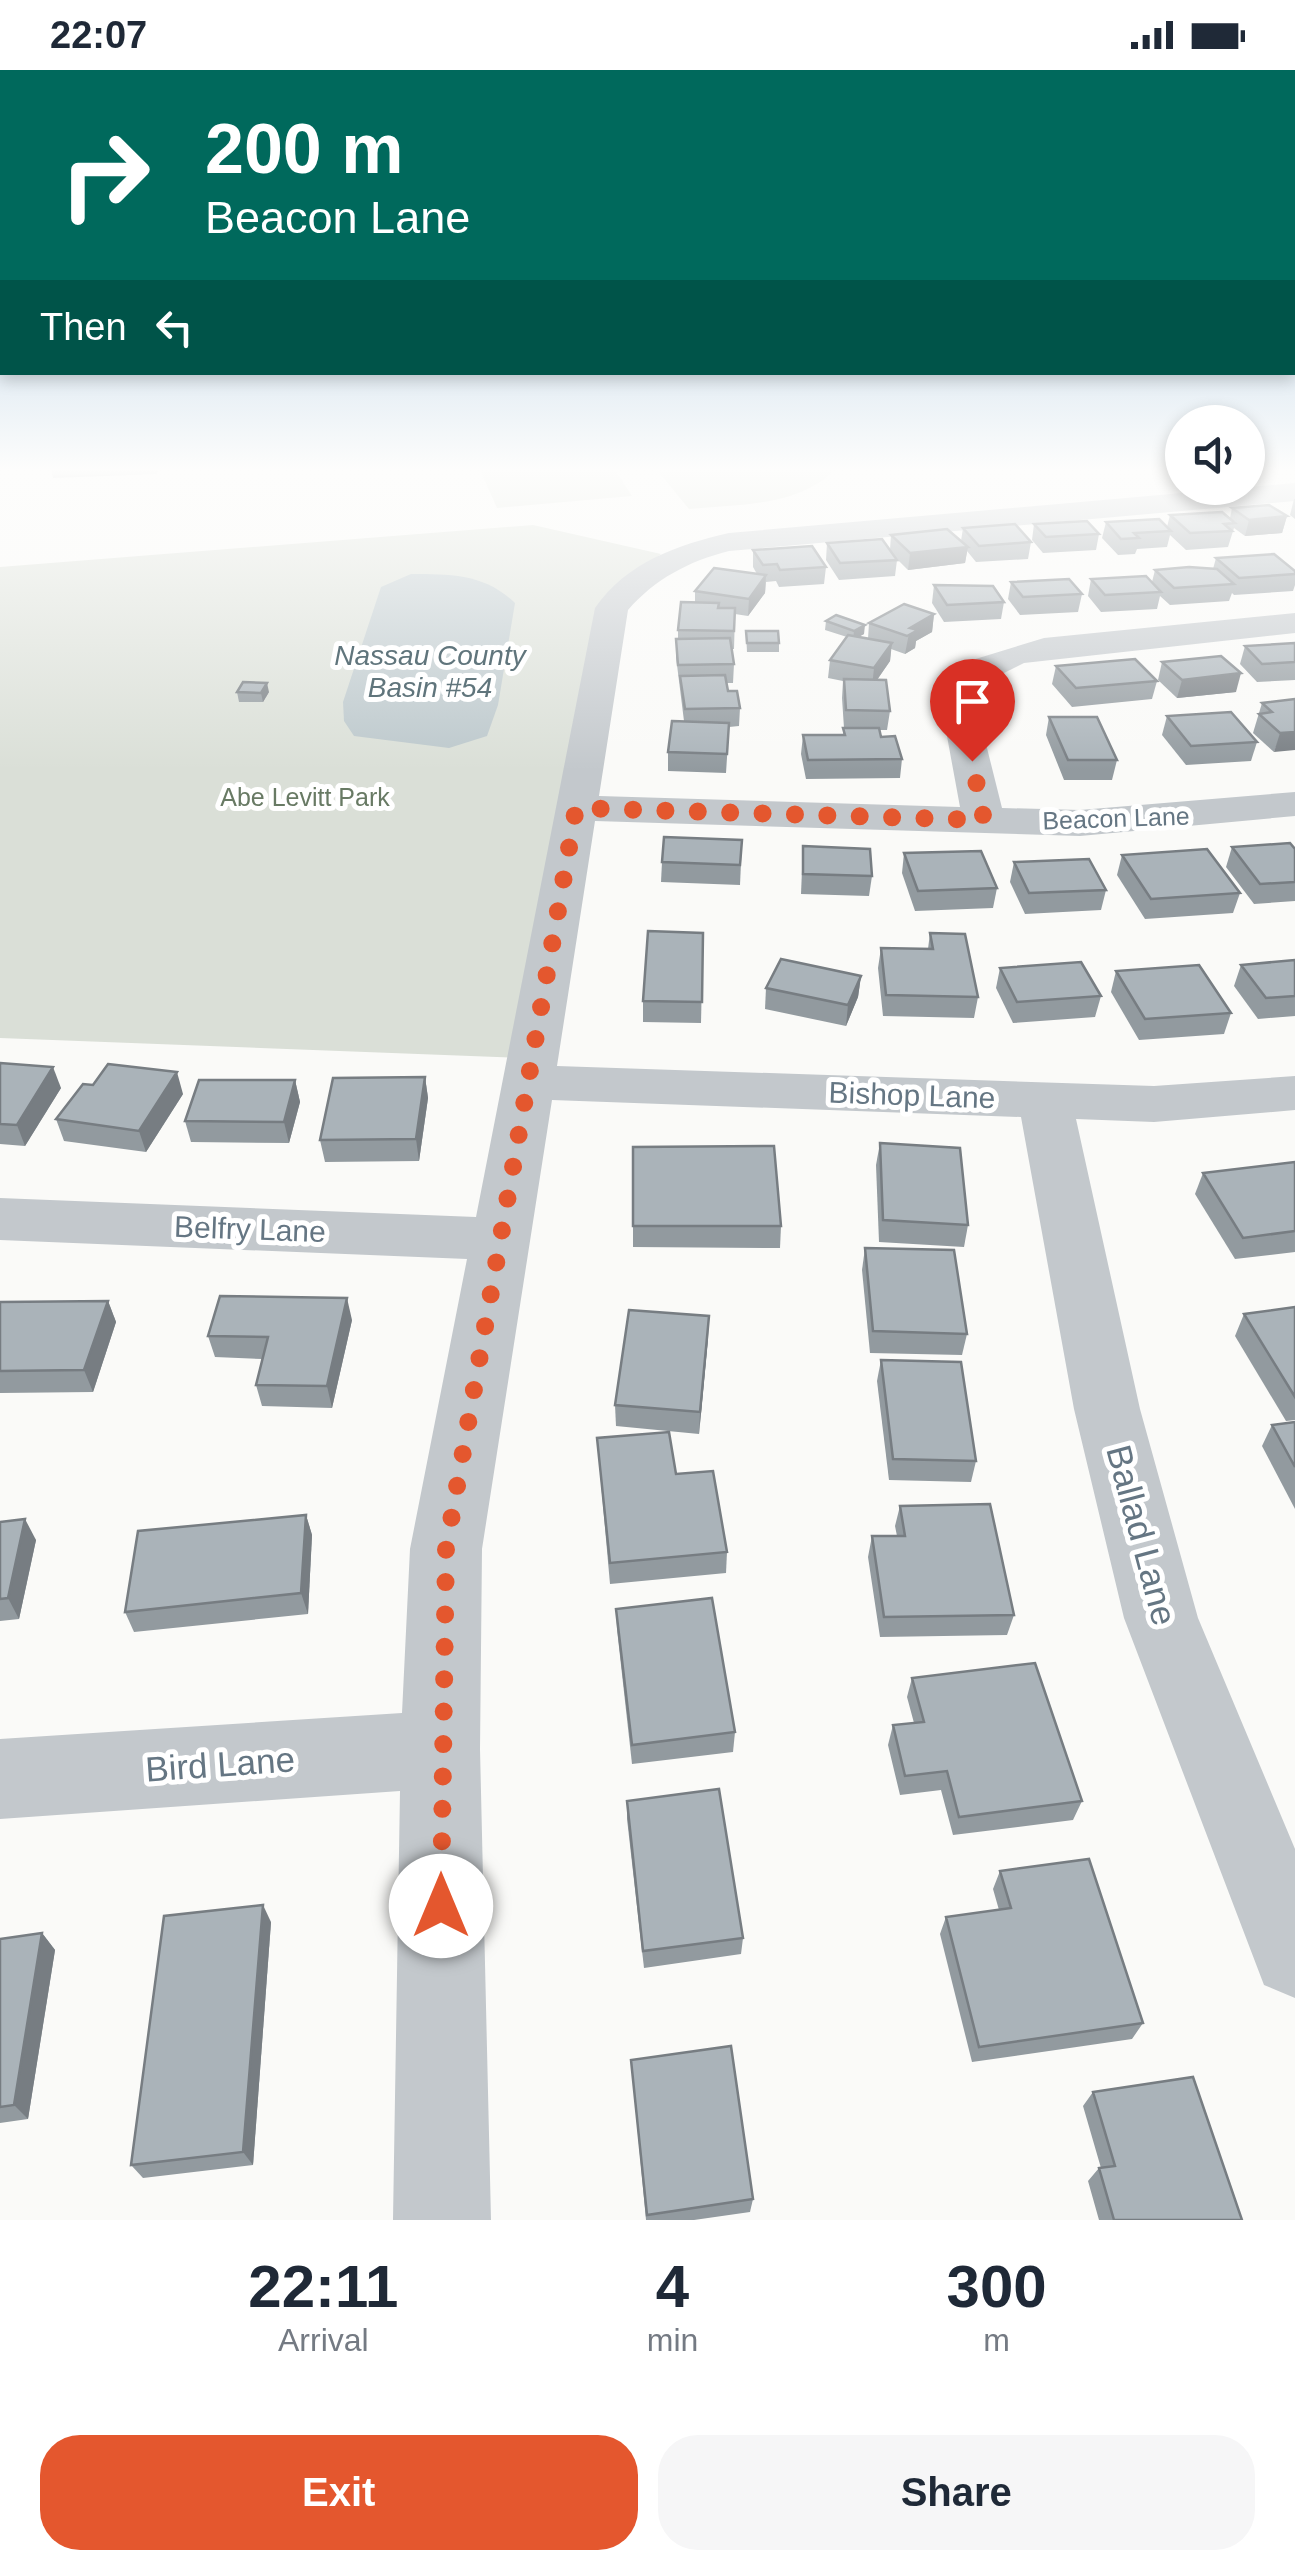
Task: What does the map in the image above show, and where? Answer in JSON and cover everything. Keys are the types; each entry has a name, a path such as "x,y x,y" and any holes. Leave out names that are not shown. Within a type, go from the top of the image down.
{"street":[{"path":"442,2220 440,1749 446,1549 612,608 636,578 651,570"},
{"path":"984,820 959,702 966,683 982,669 1018,654 1044,649 1295,622"},
{"name":"Beacon Lane","path":"576,808 1080,823 1176,818 1295,804"},
{"name":"Bishop Lane","path":"528,1082 1154,1104 1295,1093"},
{"name":"Ballad Lane","path":"1045,1100 1107,1409 1161,1618 1295,1954"},
{"name":"Belfry Lane","path":"0,1219 500,1239"},
{"name":"Bird Lane","path":"0,1779 440,1749"}],"green space":[{"name":"Abe Levitt Park","path":"0,570 642,570 604,604 521,1058 0,1038"}],"water":[{"name":"Nassau County Basin #54","path":"411,574 479,581 515,603 498,705 487,736 449,748 354,736 344,721 343,702 381,587"}],"building":[{"path":"712,570 766,575 749,599 695,591"},
{"path":"1155,570 1219,570 1234,584 1174,588"},
{"path":"1230,570 1295,571 1295,574 1239,578"},
{"path":"1146,576 1161,592 1105,595 1091,579"},
{"path":"1069,579 1082,594 1023,597 1011,582"},
{"path":"934,585 993,586 1004,602 947,605"},
{"path":"681,602 719,603 718,608 735,608 734,631 678,630"},
{"path":"904,604 934,614 910,628 918,630 907,636 869,623"},
{"path":"836,615 865,625 854,631 826,621"},
{"path":"746,631 778,631 779,643 747,643"},
{"path":"848,635 892,643 874,668 830,660"},
{"path":"730,638 734,664 678,665 676,639"},
{"path":"1295,643 1295,662 1262,664 1245,646"},
{"path":"1221,656 1241,673 1182,680 1162,662"},
{"path":"1135,659 1157,681 1076,688 1056,666"},
{"path":"725,675 728,691 737,691 740,708 685,709 680,676"},
{"path":"844,679 886,680 890,711 846,710"},
{"path":"243,682 267,683 261,693 237,692"},
{"path":"1295,699 1295,732 1280,733 1259,714 1272,712 1262,703"},
{"path":"1231,712 1257,742 1191,746 1167,716"},
{"path":"1049,717 1097,717 1117,760 1068,760"},
{"path":"672,721 729,723 727,754 668,752"},
{"path":"843,728 879,728 881,737 895,736 902,759 808,760 803,735 845,735"},
{"path":"664,837 742,840 740,865 662,862"},
{"path":"1290,843 1295,849 1295,882 1260,884 1232,847"},
{"path":"803,846 870,849 872,876 803,874"},
{"path":"1207,849 1240,893 1151,899 1122,855"},
{"path":"981,851 997,888 918,891 904,853"},
{"path":"1089,859 1106,890 1029,893 1014,862"},
{"path":"648,931 703,933 702,1002 643,1001"},
{"path":"930,933 965,934 978,997 886,995 881,948 933,949"},
{"path":"781,959 861,976 848,1005 766,988"},
{"path":"1295,960 1295,996 1266,998 1241,965"},
{"path":"1081,962 1101,996 1017,1002 1000,968"},
{"path":"1199,965 1231,1013 1145,1019 1116,971"},
{"path":"0,1063 53,1067 17,1125 0,1124"},
{"path":"108,1064 177,1072 139,1131 56,1119 83,1084 93,1085"},
{"path":"425,1077 416,1139 320,1140 333,1078"},
{"path":"199,1080 295,1080 284,1122 185,1121"},
{"path":"880,1143 960,1148 968,1225 883,1220"},
{"path":"774,1146 781,1226 633,1226 633,1147"},
{"path":"1295,1162 1295,1231 1243,1238 1203,1173"},
{"path":"865,1248 954,1250 967,1334 873,1331"},
{"path":"220,1296 347,1298 327,1386 256,1385 268,1337 208,1336"},
{"path":"108,1301 84,1370 0,1371 0,1302"},
{"path":"1295,1307 1295,1397 1244,1314"},
{"path":"629,1310 709,1316 700,1412 615,1405"},
{"path":"881,1360 961,1362 976,1461 893,1459"},
{"path":"1295,1422 1295,1467 1272,1425"},
{"path":"669,1432 676,1474 713,1471 727,1552 610,1563 597,1438"},
{"path":"990,1504 1014,1615 884,1617 872,1536 905,1536 900,1506"},
{"path":"306,1515 301,1593 125,1612 138,1531"},
{"path":"25,1519 8,1598 0,1599 0,1522"},
{"path":"712,1598 735,1732 632,1745 616,1609"},
{"path":"1035,1663 1082,1801 959,1817 947,1771 905,1776 893,1725 924,1722 912,1678"},
{"path":"719,1789 743,1938 643,1951 627,1801"},
{"path":"1089,1859 1143,2023 979,2047 946,1917 1011,1908 1000,1871"},
{"path":"263,1905 243,2152 131,2165 164,1916"},
{"path":"42,1933 14,2105 0,2107 0,1939"},
{"path":"731,2046 753,2199 647,2215 631,2060"},
{"path":"1193,2077 1242,2220 1114,2220 1099,2168 1115,2166 1093,2092"}],"route":[{"path":"441,1906 440,1749 446,1549 576,808 984,820 972,761"}]}
